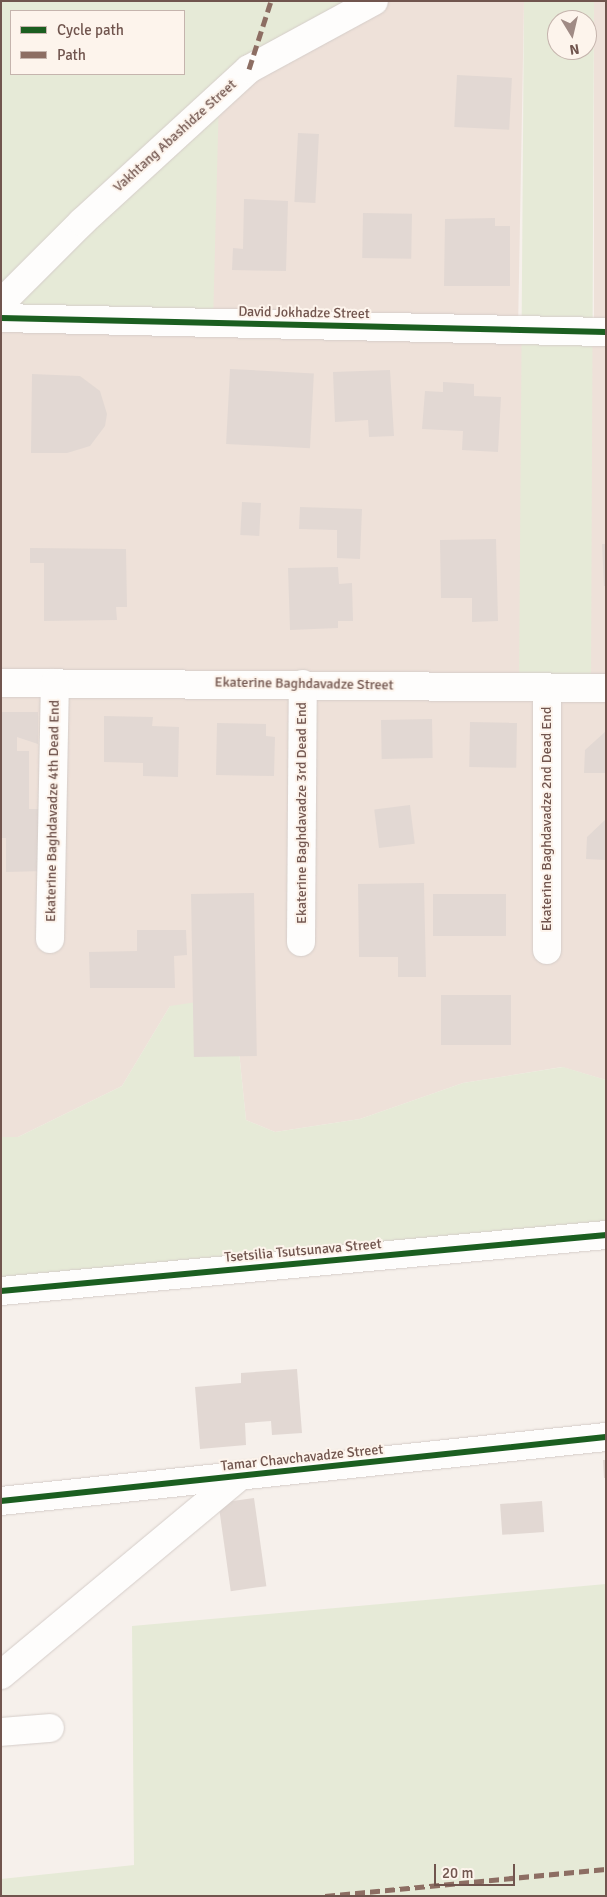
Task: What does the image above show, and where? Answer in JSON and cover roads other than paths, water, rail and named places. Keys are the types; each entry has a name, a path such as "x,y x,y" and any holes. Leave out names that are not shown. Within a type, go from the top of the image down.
{"street":[{"name":"Vakhtang Abashidze Street","path":"1,303 82,222 249,69 374,1"},
{"name":"David Jokhadze Street","path":"1,318 606,332"},
{"name":"Ekaterine Baghdavadze Street","path":"1,683 606,688"},
{"name":"Ekaterine Baghdavadze 4th Dead End","path":"50,939 55,683"},
{"name":"Ekaterine Baghdavadze 3rd Dead End","path":"301,942 303,684"},
{"name":"Ekaterine Baghdavadze 2nd Dead End","path":"547,688 547,950"},
{"name":"Tsetsilia Tsutsunava Street","path":"1,1291 606,1235"},
{"name":"Tamar Chavchavadze Street","path":"1,1501 236,1479 606,1436"},
{"path":"1,1675 236,1479"},
{"path":"1,1732 50,1728"}]}
